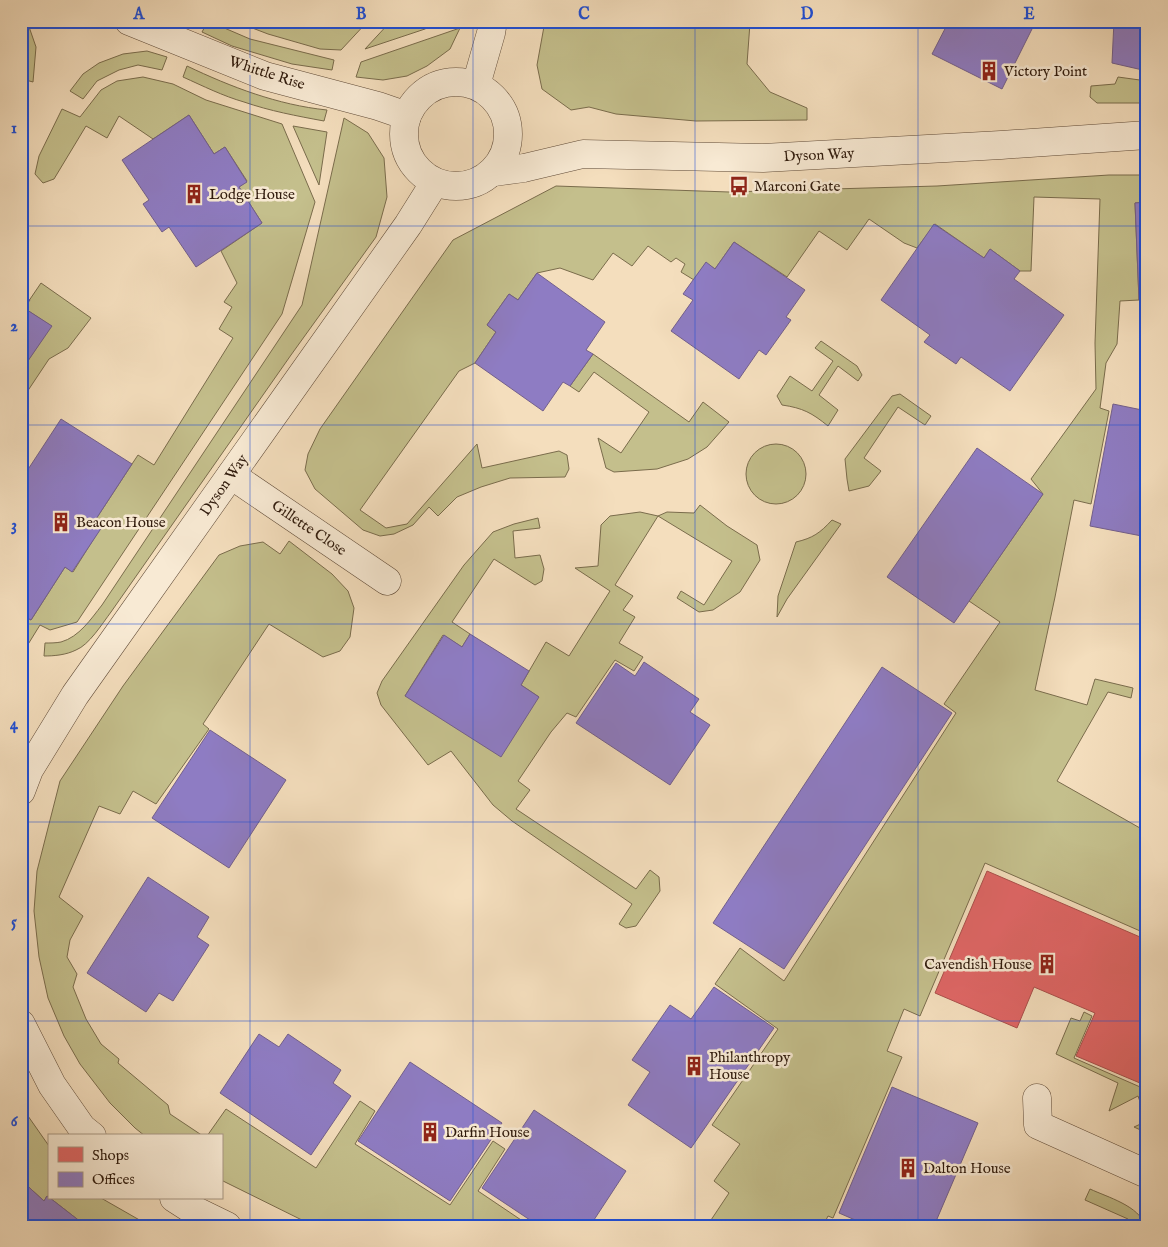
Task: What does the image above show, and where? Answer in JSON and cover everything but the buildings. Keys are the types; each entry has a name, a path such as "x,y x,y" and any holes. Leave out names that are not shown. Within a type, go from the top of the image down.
{"street":[{"name":"Whittle Rise","path":"129,21 266,76 378,106 407,116"},
{"path":"476,85 493,21"},
{"path":"460,82 476,85 489,92 499,103 506,115 509,129 501,161 494,172 480,181 466,186 450,186 434,182 421,173 411,161 405,147 404,131 407,116 416,101 428,90 443,84 460,82"},
{"name":"Dyson Way","path":"494,172 524,168 583,154 763,158 1147,135"},
{"name":"Dyson Way","path":"21,791 29,770 76,695 408,225 434,182"},
{"name":"Gillette Close","path":"231,475 387,582"},
{"path":"21,1024 52,1085 82,1128 90,1134"},
{"path":"1037,1098 1038,1125 1147,1174"},
{"path":"177,1200 227,1226"}],"shaded area":[{"path":"21,21 27,21 36,47 33,82 22,79"},
{"path":"208,21 250,39 334,60 332,70 292,64 232,46 202,32"},
{"path":"234,21 368,21 341,50 320,49 268,34"},
{"path":"391,21 439,21 425,29 365,49"},
{"path":"545,21 751,21 747,64 770,92 807,108 807,120 696,121 616,114 589,107 571,110 542,89 537,65"},
{"path":"460,28 450,49 427,66 407,76 383,80 356,77 361,62"},
{"path":"147,51 167,57 162,70 138,65 119,70 97,81 83,99 70,91 83,74 99,63 123,54"},
{"path":"187,66 255,94 309,108 327,110 324,121 264,108 221,94 183,77"},
{"path":"143,77 173,84 206,100 282,124 315,202 282,314 77,622 50,630 40,625 27,646 21,643 21,614 31,620 65,567 73,572 103,524 96,519 138,455 154,465 233,338 219,329 232,307 224,302 237,283 221,251 262,223 239,187 247,181 225,147 214,154 189,115 153,139 119,116 107,138 86,126 54,179 43,183 35,174 39,156 62,109 80,117 101,90 117,81"},
{"path":"1118,77 1147,81 1147,103 1097,103 1090,97 1091,86 1115,84"},
{"path":"344,118 368,133 384,158 387,197 376,237 95,634 86,644 72,652 44,656 45,643 61,642 73,636 84,627 102,605 302,305"},
{"path":"293,126 327,132 319,185"},
{"path":"1109,175 1147,175 1147,202 1135,203 1139,300 1120,301 1117,344 1106,363 1100,408 1109,411 1091,504 1074,500 1035,690 1087,705 1095,679 1133,688 1131,698 1108,692 1057,781 1147,832 1147,934 985,863 920,1016 904,1009 887,1051 902,1057 833,1218 828,1216 823,1226 707,1226 729,1193 714,1181 740,1144 712,1125 778,1029 715,984 740,948 784,981 956,713 944,704 1000,622 969,601 1043,494 1031,479 1096,389 1095,343 1100,199 1034,197 1031,271 1020,271 990,249 984,258 935,224 917,248 904,243 869,219 847,250 819,231 787,277 734,242 715,269 706,263 694,280 681,272 685,264 676,258 671,262 648,246 632,266 613,253 593,280 560,268 537,273 518,300 509,294 487,325 496,332 475,363 459,371 360,510 386,528 407,524 477,444 482,468 559,451 567,455 569,469 565,477 510,478 481,487 457,497 438,516 429,507 413,525 394,534 380,536 363,530 315,489 305,470 308,454 320,429 453,240 556,186 729,192 937,186"},
{"path":"41,283 91,318 68,348 49,359 21,401 21,371 51,326 24,308"},
{"path":"821,341 857,366 862,375 858,381 838,366 819,395 838,410 828,426 807,412 782,405 777,396 790,376 812,391 833,361 815,348"},
{"path":"593,354 689,422 703,402 729,422 707,447 688,459 657,469 614,472 606,468 598,438 621,453 649,412 594,372 579,392 570,386"},
{"path":"900,394 931,416 925,425 898,407 864,458 881,471 869,486 849,491 845,459 892,396"},
{"path":"776,444 793,449 801,457 806,474 801,491 793,499 776,504 759,499 751,491 746,474 751,457 759,449"},
{"path":"700,505 727,526 757,545 760,560 740,592 713,610 699,612 677,598 681,591 704,605 732,561 658,516 667,512 694,513"},
{"path":"640,512 658,516 615,585 633,596 623,610 635,617 619,643 643,657 634,671 615,660 576,717 567,713 551,732 518,781 530,790 516,809 636,889 650,870 659,877 660,891 636,926 626,928 619,924 632,904 512,821 493,805 451,751 428,765 381,705 377,693 382,681 464,565 493,532 538,518 540,528 513,531 515,558 540,555 544,569 542,581 535,585 494,559 452,622 470,634 462,647 443,635 405,696 539,697 521,685 546,642 569,656 610,591 575,568 598,566 601,525 610,516"},
{"path":"832,520 841,524 787,599 777,617 778,596 796,542 816,534"},
{"path":"289,541 332,574 348,591 354,608 350,637 340,651 323,657 269,624 203,724 209,729 156,804 133,791 120,814 99,806 59,897 83,916 70,940 67,957 77,974 73,987 86,1019 101,1044 119,1059 118,1063 168,1105 170,1114 200,1134 142,1134 110,1103 80,1064 64,1036 48,998 39,957 34,911 37,871 60,781 123,686 219,555 240,546 263,542 280,554"},
{"path":"1084,1012 1092,1016 1074,1058 1147,1090 1147,1121 1138,1096 1109,1111 1118,1083 1056,1054 1071,1018 1080,1021"},
{"path":"360,1101 375,1111 355,1144 450,1205 493,1141 505,1149 478,1191 530,1226 314,1226 222,1180 222,1134 208,1134 226,1109 316,1168"},
{"path":"21,1106 48,1145 48,1196 44,1201 21,1180"},
{"path":"1147,1121 1147,1133 1134,1127"},
{"path":"1090,1189 1130,1208 1142,1219 1145,1226 1126,1226 1128,1219 1085,1200"},
{"path":"53,1200 104,1200 150,1226 86,1226"}],"place":[{"name":"Victory Point","path":"989,71"},
{"name":"Marconi Gate","path":"739,186"},
{"name":"Lodge House","path":"194,194"},
{"name":"Beacon House","path":"61,522"},
{"name":"Cavendish House","path":"1047,964"},
{"name":"Philanthropy House","path":"694,1066"},
{"name":"Darfin House","path":"430,1132"},
{"name":"Dalton House","path":"908,1168"}]}
